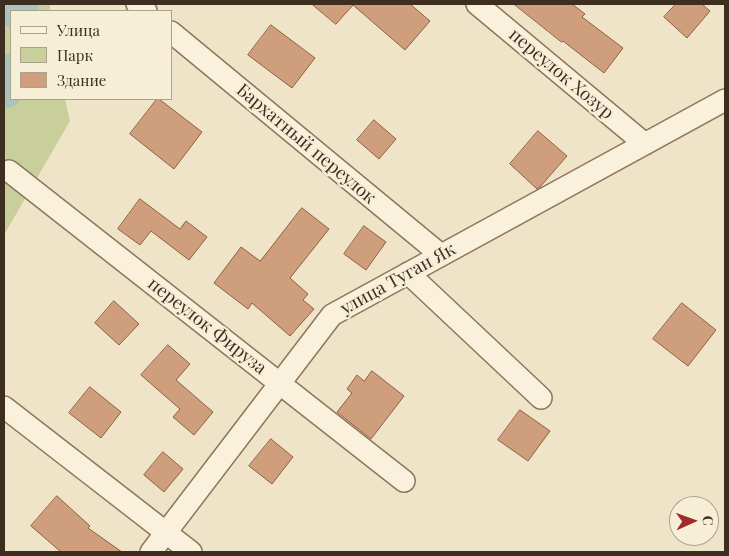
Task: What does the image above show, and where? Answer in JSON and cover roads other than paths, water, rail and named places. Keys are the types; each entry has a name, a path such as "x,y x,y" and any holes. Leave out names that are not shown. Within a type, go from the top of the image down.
{"street":[{"name":"переулок Хозур","path":"477,4 645,144"},
{"name":"Бархатный переулок","path":"172,33 441,255"},
{"name":"улица Туган Як","path":"151,552 332,315 725,100"},
{"name":"переулок Фируза","path":"9,171 404,481"},
{"path":"408,273 541,398"},
{"path":"4,407 191,552"}],"waterway":[{"path":"19,4 19,10"},
{"path":"4,89 10,75"}]}
